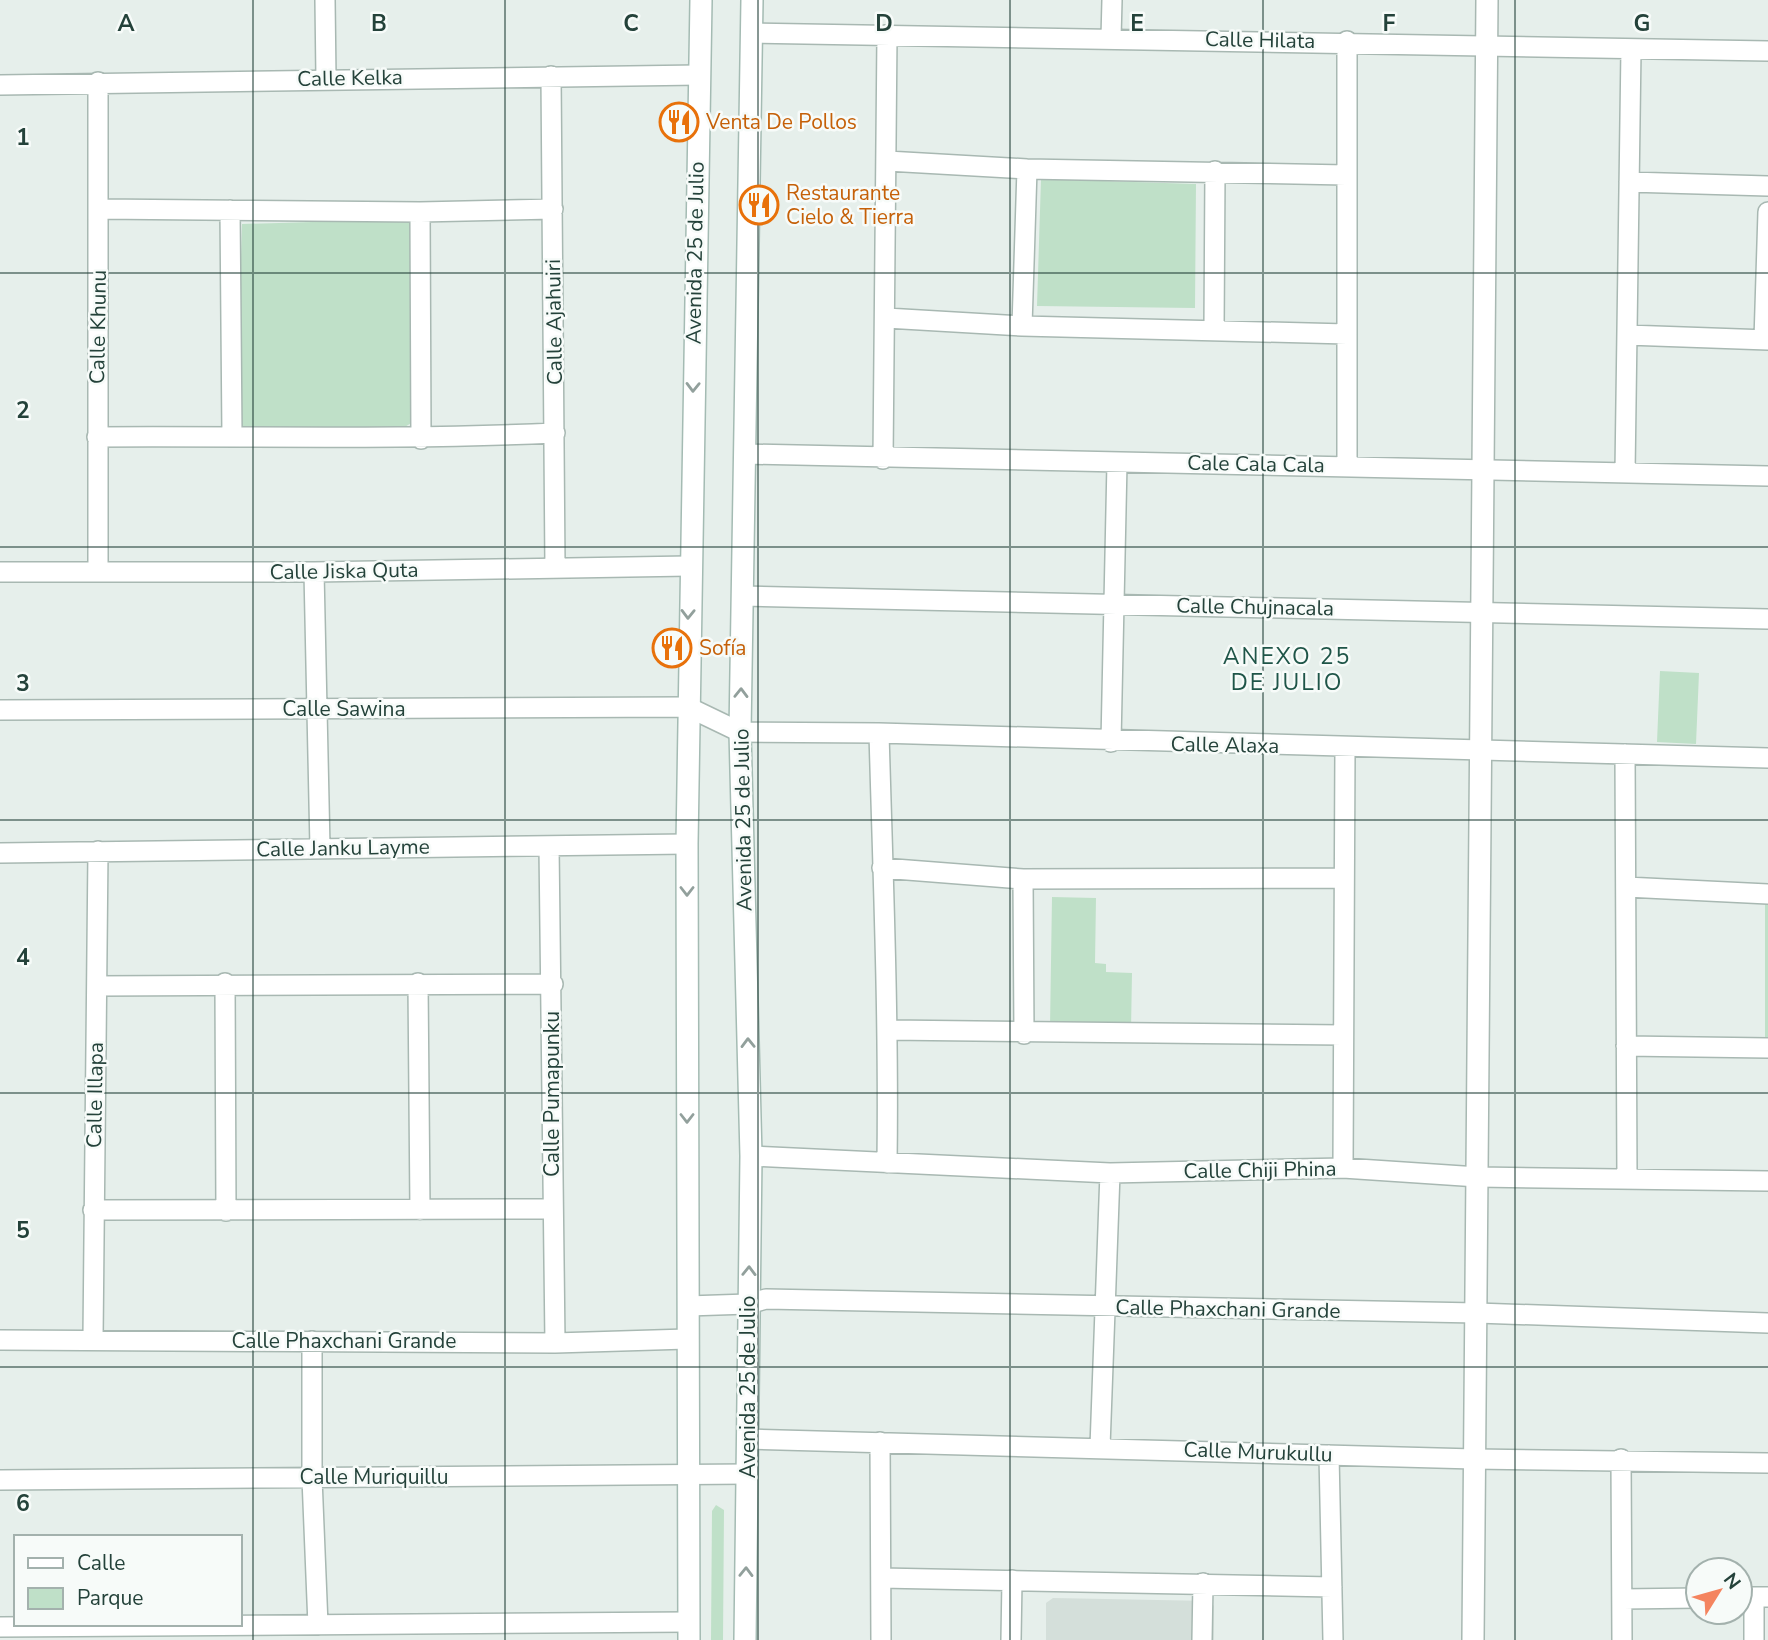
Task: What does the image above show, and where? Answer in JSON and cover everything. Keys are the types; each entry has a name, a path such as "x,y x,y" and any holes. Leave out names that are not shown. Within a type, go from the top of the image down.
{"main road":[{"name":"Avenida 25 de Julio","path":"689,1631 689,566 701,0"},
{"name":"Avenida 25 de Julio","path":"745,1640 751,1156 740,732 752,0"},
{"path":"1473,1640 1487,0"}],"street":[{"path":"325,0 326,78"},
{"path":"1111,38 1112,0"},
{"name":"Calle Hilata","path":"753,33 1347,41 1487,47 1768,51"},
{"path":"883,459 887,35"},
{"path":"1347,41 1347,465"},
{"path":"1625,472 1631,49"},
{"name":"Calle Kelka","path":"0,85 326,78 699,75"},
{"name":"Calle Ajahuiri","path":"551,76 555,568"},
{"name":"Calle Khunu","path":"98,82 98,571"},
{"path":"887,161 1027,169 1346,175"},
{"path":"1022,326 1027,169"},
{"path":"1214,330 1215,171"},
{"path":"1629,182 1768,186"},
{"path":"100,209 420,212 553,209"},
{"path":"230,210 232,436"},
{"path":"420,212 421,439"},
{"path":"1627,335 1766,340 1768,212"},
{"path":"886,318 1022,326 1347,334"},
{"path":"97,437 421,439 555,433"},
{"name":"Cale Cala Cala","path":"745,454 1768,476"},
{"path":"1111,742 1117,463"},
{"name":"Calle Jiska Quta","path":"0,572 314,572 689,566"},
{"path":"314,572 320,849"},
{"name":"Calle Chujnacala","path":"742,596 1768,619"},
{"name":"Calle Sawina","path":"0,710 688,707"},
{"name":"Calle Alaxa","path":"688,707 740,732 879,733 1111,742 1768,758"},
{"path":"879,733 889,1030 887,1163"},
{"path":"1343,1168 1342,878 1345,748"},
{"path":"1625,754 1627,1177"},
{"name":"Calle Janku Layme","path":"0,853 687,844"},
{"name":"Calle Pumapunku","path":"549,846 553,984 552,1209 555,1343"},
{"name":"Calle Illapa","path":"93,1338 98,852"},
{"path":"882,868 1023,879 1342,878"},
{"path":"1023,879 1024,1034"},
{"path":"1626,887 1768,894"},
{"path":"97,986 225,983 553,984"},
{"path":"225,983 226,1210"},
{"path":"418,984 420,1210"},
{"path":"889,1030 1024,1034 1343,1035"},
{"path":"1626,1046 1768,1048"},
{"name":"Calle Chiji Phina","path":"751,1156 1110,1173 1343,1168 1478,1177 1768,1181"},
{"path":"1100,1447 1110,1173"},
{"path":"93,1210 552,1209"},
{"name":"Calle Phaxchani Grande","path":"688,1306 748,1304 765,1299 1107,1308 1477,1313 1768,1322"},
{"name":"Calle Phaxchani Grande","path":"0,1340 93,1338 555,1343 688,1339"},
{"path":"312,1341 312,1478 318,1625"},
{"name":"Calle Murukullu","path":"747,1439 1474,1459 1768,1462"},
{"path":"880,1442 881,1640"},
{"path":"1329,1455 1333,1640"},
{"path":"1621,1459 1622,1640"},
{"name":"Calle Muriquillu","path":"0,1480 748,1474"},
{"path":"881,1578 1332,1587"},
{"path":"1012,1580 1012,1640"},
{"path":"1202,1640 1203,1583"},
{"path":"1623,1599 1684,1598"},
{"path":"0,1627 86,1633 318,1625 542,1632 689,1631"}],"shaded area":[{"path":"1053,1598 1210,1601 1214,1606 1214,1640 1046,1640 1046,1603"}],"green space":[{"path":"1041,179 1196,184 1195,308 1037,306"},
{"path":"412,219 411,423 402,429 243,430 236,422 242,224"},
{"path":"1660,671 1699,673 1696,744 1657,742"},
{"path":"1052,897 1096,898 1095,963 1106,964 1106,972 1132,973 1131,1030 1050,1028"},
{"path":"1765,901 1768,901 1768,1042 1765,1042"},
{"path":"716,1505 724,1510 723,1640 711,1640 712,1511"}],"place":[{"name":"Venta De Pollos","path":"679,122"},
{"name":"Restaurante Cielo & Tierra","path":"759,205"},
{"name":"Sofía","path":"672,648"}],"district":[{"name":"ANEXO 25 DE JULIO","path":"1287,669"}]}
